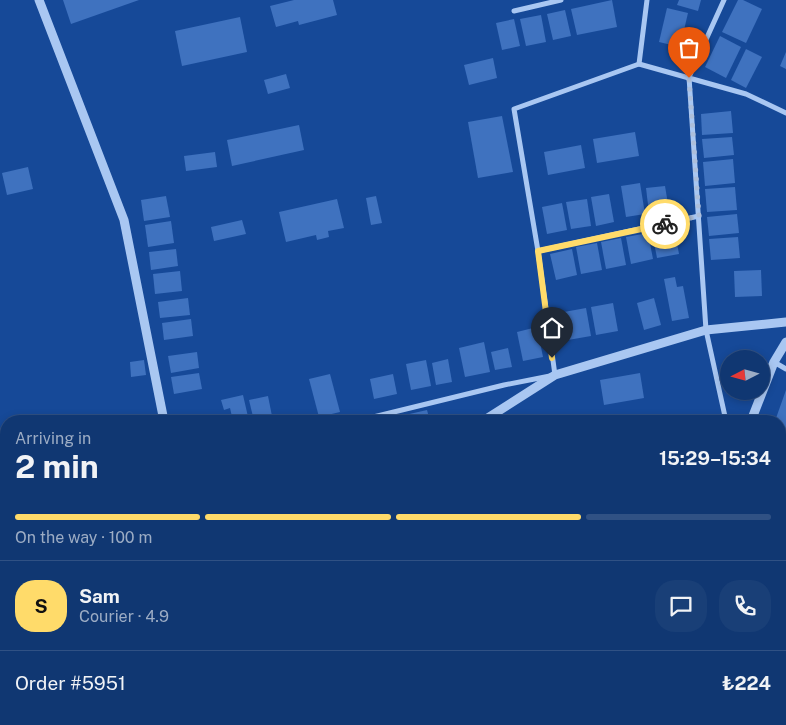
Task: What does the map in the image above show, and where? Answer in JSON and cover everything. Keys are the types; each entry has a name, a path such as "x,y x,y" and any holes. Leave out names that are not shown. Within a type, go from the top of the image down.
{"street":[{"path":"39,0 124,220 163,415"},
{"path":"514,11 560,0"},
{"path":"640,64 647,0"},
{"path":"724,0 689,78 706,330 725,415"},
{"path":"555,375 538,251 514,109 640,64 746,94 786,113"},
{"path":"538,251 699,216"},
{"path":"382,415 504,385 555,375 706,330 786,322"},
{"path":"752,415 774,362 786,342"},
{"path":"774,362 786,369"},
{"path":"492,415 555,375"}],"building":[{"path":"63,0 139,0 71,24"},
{"path":"294,0 333,0 337,15 299,25 298,21 276,27 270,6"},
{"path":"612,0 617,27 577,35 571,9"},
{"path":"679,0 701,0 698,11 677,5"},
{"path":"738,0 743,0 762,9 746,43 722,32"},
{"path":"667,8 688,13 680,47 659,42"},
{"path":"565,10 571,36 553,40 547,14"},
{"path":"541,15 546,42 526,46 520,19"},
{"path":"240,17 247,52 182,66 175,31"},
{"path":"514,19 520,46 502,50 496,23"},
{"path":"720,36 741,47 726,78 705,67"},
{"path":"746,49 762,57 746,88 731,80"},
{"path":"786,52 786,69 780,66"},
{"path":"493,58 497,78 469,85 464,65"},
{"path":"286,74 290,88 268,94 264,80"},
{"path":"731,111 733,133 702,135 701,114"},
{"path":"502,116 513,172 478,178 468,122"},
{"path":"299,125 304,150 232,166 227,140"},
{"path":"635,132 639,156 597,163 593,139"},
{"path":"732,137 734,155 704,158 702,139"},
{"path":"581,145 585,168 548,175 544,152"},
{"path":"215,152 217,167 186,171 184,156"},
{"path":"733,159 735,183 705,186 703,162"},
{"path":"28,167 33,189 7,195 2,173"},
{"path":"640,183 645,214 626,217 621,186"},
{"path":"665,186 669,210 649,213 646,188"},
{"path":"735,187 737,210 707,212 705,189"},
{"path":"609,194 614,222 596,226 591,197"},
{"path":"166,196 170,217 144,221 141,200"},
{"path":"376,196 382,223 371,225 366,198"},
{"path":"337,199 344,228 328,231 329,237 317,240 316,235 286,242 279,212"},
{"path":"587,199 591,226 571,229 566,202"},
{"path":"562,203 567,230 547,234 542,207"},
{"path":"737,214 739,233 709,236 707,217"},
{"path":"242,220 246,234 214,241 211,227"},
{"path":"171,221 174,243 148,247 145,225"},
{"path":"674,228 679,254 657,258 652,232"},
{"path":"648,233 653,259 631,264 626,237"},
{"path":"738,237 740,258 711,260 709,239"},
{"path":"621,238 626,265 606,269 601,242"},
{"path":"597,243 602,270 581,274 576,247"},
{"path":"176,249 178,266 151,270 149,252"},
{"path":"572,249 577,275 556,280 550,254"},
{"path":"761,270 762,296 735,297 734,271"},
{"path":"180,271 182,291 155,294 153,274"},
{"path":"675,277 677,287 683,286 689,318 672,321 664,279"},
{"path":"188,298 190,315 160,318 158,302"},
{"path":"654,298 661,325 644,330 637,303"},
{"path":"613,303 618,331 596,335 591,307"},
{"path":"586,308 591,336 568,340 564,312"},
{"path":"191,319 193,336 164,340 162,323"},
{"path":"537,327 543,357 523,361 517,332"},
{"path":"484,342 490,372 465,377 459,348"},
{"path":"508,348 512,367 495,370 491,352"},
{"path":"197,352 199,368 171,373 168,356"},
{"path":"448,359 452,382 436,385 432,363"},
{"path":"144,360 146,375 131,377 130,362"},
{"path":"426,360 431,386 411,390 406,364"},
{"path":"199,373 202,389 174,394 171,377"},
{"path":"640,373 644,398 604,405 600,380"},
{"path":"330,374 340,412 318,415 309,379"},
{"path":"393,374 397,394 374,399 370,379"},
{"path":"786,390 786,415 777,415"},
{"path":"243,395 248,415 232,415 230,408 224,410 221,400"},
{"path":"268,396 272,415 253,415 249,400"},
{"path":"427,410 428,415 405,415"}],"way so far":[{"path":"665,224 699,216 689,78"}],"route":[{"path":"552,358 538,251 665,224"}]}
